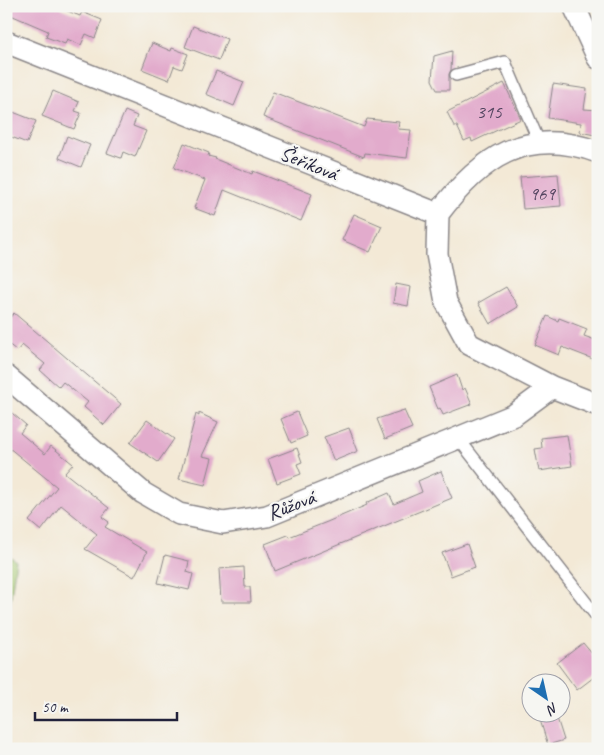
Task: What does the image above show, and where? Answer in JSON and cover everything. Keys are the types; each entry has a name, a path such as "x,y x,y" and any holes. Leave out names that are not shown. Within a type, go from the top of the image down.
{"street":[{"path":"574,6 598,58"},
{"name":"Šeříková","path":"6,42 438,214"},
{"path":"598,152 555,141 539,142 505,154 476,170 455,192 438,214 437,254 446,302 469,344 552,387 598,405"},
{"name":"Růžová","path":"6,376 143,492 179,514 223,524 267,516 514,415 552,387"}],"lane":[{"path":"456,75 505,62 539,142"},
{"path":"458,438 598,618"}],"green space":[{"path":"6,553 16,561 6,632"}],"building":[{"path":"6,6 55,6 80,16 82,12 102,20 95,38 86,34 81,45 67,39 65,44 46,37 48,31 6,13"},
{"path":"193,26 227,39 219,60 185,47"},
{"path":"152,43 171,51 172,48 188,54 182,69 174,66 169,80 142,69"},
{"path":"452,51 449,90 437,90 432,80 434,56"},
{"path":"216,71 244,82 234,106 206,94"},
{"path":"504,83 521,119 472,142 471,138 464,141 457,126 454,126 447,112"},
{"path":"553,84 587,89 584,109 598,110 595,135 580,132 581,123 548,118"},
{"path":"53,91 79,102 75,111 81,113 74,129 42,116"},
{"path":"273,92 364,127 367,119 399,122 398,129 411,130 407,158 365,153 364,157 263,117"},
{"path":"125,111 137,116 133,126 146,131 135,157 123,152 121,158 107,153"},
{"path":"13,112 36,121 27,143 6,135"},
{"path":"67,136 90,145 81,167 59,158"},
{"path":"184,143 209,153 208,156 252,174 253,171 312,194 301,221 224,190 215,216 194,208 205,180 174,168"},
{"path":"558,174 561,206 523,209 520,177"},
{"path":"354,214 382,226 370,252 342,240"},
{"path":"396,284 411,287 408,306 393,303"},
{"path":"506,287 518,307 490,324 478,303"},
{"path":"14,313 121,404 104,425 84,407 88,402 63,382 59,387 40,370 45,364 22,345 17,351 6,342 6,322"},
{"path":"547,316 558,321 559,318 587,329 584,336 598,341 598,361 562,347 559,355 535,345"},
{"path":"457,375 462,390 465,388 472,404 443,415 440,408 438,409 429,387"},
{"path":"6,408 26,425 20,433 45,454 51,446 73,464 65,473 109,508 102,517 109,522 105,527 147,552 134,577 85,549 97,534 61,505 41,531 29,521 57,487 8,447 6,449"},
{"path":"404,410 412,428 385,439 377,419"},
{"path":"297,412 307,436 291,443 281,419"},
{"path":"199,413 218,422 202,456 212,458 205,485 179,479 196,414 199,416"},
{"path":"147,420 174,439 158,462 130,443"},
{"path":"349,428 358,451 334,461 324,437"},
{"path":"567,435 572,466 539,471 535,449 542,448 541,438"},
{"path":"297,448 302,462 297,464 301,474 277,483 268,459"},
{"path":"441,471 452,498 275,571 265,544 327,522 367,505 366,503 389,493 394,504 422,492 418,481"},
{"path":"467,544 475,567 451,576 442,553"},
{"path":"165,555 189,561 187,572 193,574 189,590 158,583"},
{"path":"244,567 245,587 250,587 251,602 221,602 219,569"},
{"path":"583,643 598,661 598,674 577,690 572,683 572,672 564,672 557,663"},
{"path":"541,722 558,722 564,740 548,745"}]}
